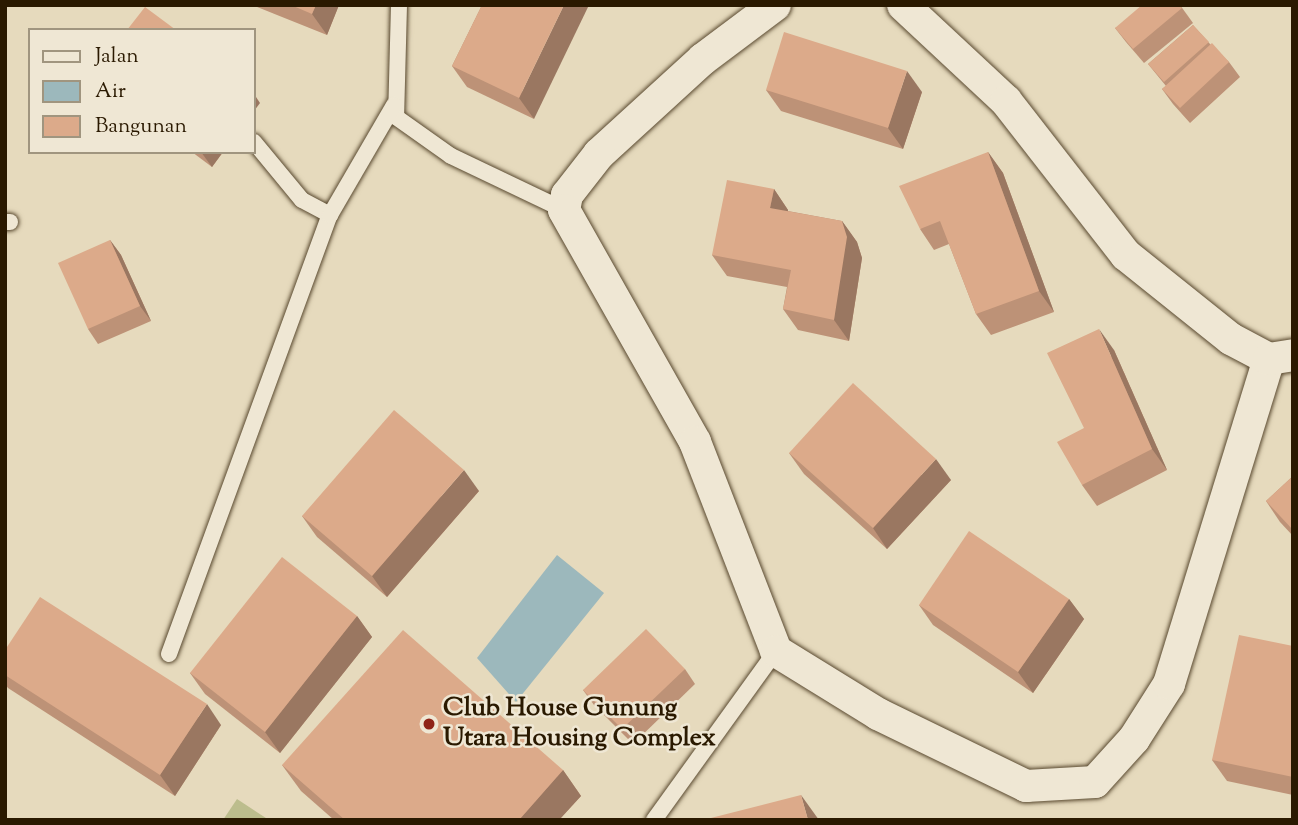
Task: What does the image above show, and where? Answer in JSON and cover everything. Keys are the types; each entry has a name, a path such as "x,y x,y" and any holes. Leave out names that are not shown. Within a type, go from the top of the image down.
{"street":[{"path":"775,5 599,154 567,195 564,210 695,442 776,651 878,714 1026,786 1095,782 1134,739 1169,684 1281,357 1220,332 1126,255 1006,101 903,5"}],"lane":[{"path":"399,5 394,105 404,127 452,156 564,210"},
{"path":"169,654 330,215 394,105"},
{"path":"256,144 302,200 330,215"},
{"path":"654,820 776,651"}],"green space":[{"path":"237,799 269,820 223,820"}],"water":[{"path":"557,555 604,593 516,702 477,658"}],"building":[{"path":"291,5 316,5 312,14"},
{"path":"482,5 564,5 519,98 452,66"},
{"path":"1142,5 1180,5 1182,8 1133,49 1115,28"},
{"path":"145,7 173,28 129,28"},
{"path":"1193,25 1209,42 1164,82 1148,64"},
{"path":"784,32 907,71 888,128 766,90"},
{"path":"1212,43 1229,62 1180,108 1162,89"},
{"path":"988,152 1039,291 976,314 940,221 920,229 899,186"},
{"path":"727,180 774,189 770,208 842,221 847,237 834,320 783,309 791,270 712,255"},
{"path":"110,240 140,306 88,329 58,263"},
{"path":"1099,329 1152,449 1082,485 1057,442 1084,428 1047,353"},
{"path":"853,383 936,459 873,528 789,453"},
{"path":"394,410 464,470 372,576 302,516"},
{"path":"1293,476 1293,530 1266,501"},
{"path":"969,531 1069,599 1018,672 919,605"},
{"path":"282,557 357,616 265,732 190,673"},
{"path":"40,597 207,704 160,775 5,675 5,650"},
{"path":"646,629 685,669 622,729 583,690"},
{"name":"Club House Gunung Utara Housing Complex","path":"403,630 563,770 519,820 345,820 282,765"},
{"path":"1239,635 1293,646 1293,777 1212,760"},
{"path":"801,795 808,820 703,820"}],"place":[{"name":"Club House Gunung Utara Housing Complex","path":"429,724"}]}
